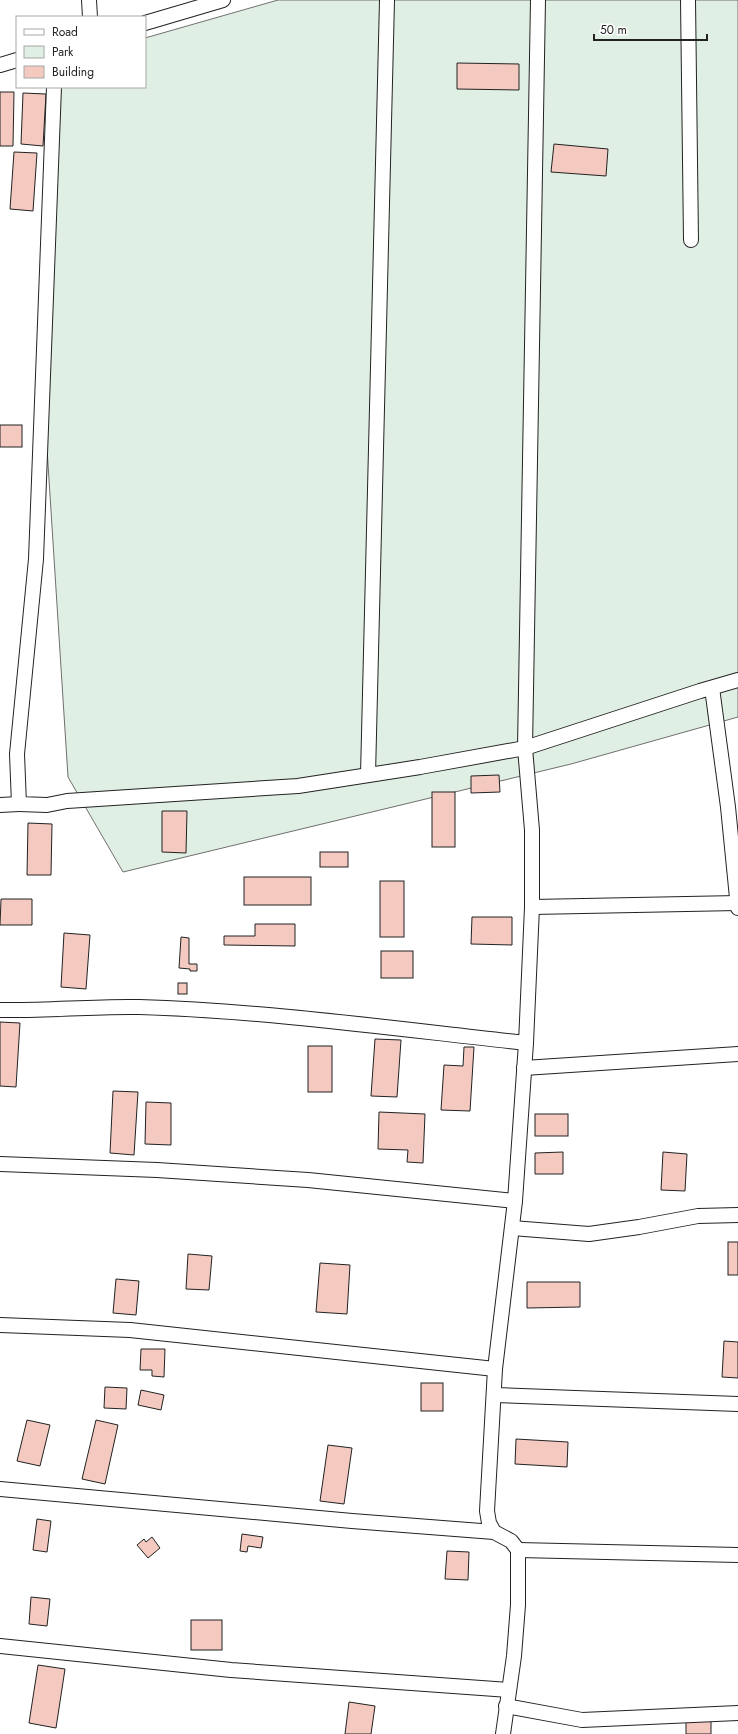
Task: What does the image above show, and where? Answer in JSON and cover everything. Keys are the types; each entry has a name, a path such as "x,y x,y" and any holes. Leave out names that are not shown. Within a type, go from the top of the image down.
{"street":[{"path":"89,0 90,16"},
{"path":"146,23 223,0"},
{"path":"368,775 387,0"},
{"path":"494,1532 489,1523 487,1511 495,1369 515,1201 526,1044 532,907 532,830 525,748 538,0"},
{"path":"688,0 691,240"},
{"path":"0,65 16,60"},
{"path":"19,804 17,754 36,559 54,88"},
{"path":"0,805 47,805 75,801 298,786 368,775 525,748 738,680"},
{"path":"712,688 728,807 738,908"},
{"path":"532,907 738,903"},
{"path":"0,1010 36,1011 138,1007 257,1013 526,1044"},
{"path":"524,1068 738,1054"},
{"path":"0,1164 157,1170 300,1180 515,1201"},
{"path":"512,1228 590,1234 698,1216 738,1214"},
{"path":"0,1325 130,1330 495,1369"},
{"path":"494,1394 738,1404"},
{"path":"0,1489 352,1521 494,1532 511,1541 518,1550 518,1605 514,1656 503,1734"},
{"path":"518,1550 738,1555"},
{"path":"0,1646 231,1670 508,1690"},
{"path":"506,1706 582,1720 738,1713"}],"green space":[{"path":"278,0 738,0 738,717 571,764 123,872 68,777 42,370 48,88 146,88 146,38"}],"building":[{"path":"457,63 519,64 519,90 457,89"},
{"path":"0,92 14,92 13,146 0,146"},
{"path":"23,93 46,94 43,146 21,144"},
{"path":"554,144 608,149 606,176 551,172"},
{"path":"14,152 37,153 33,211 10,209"},
{"path":"0,425 22,425 22,447 0,447"},
{"path":"499,775 500,792 471,793 471,776"},
{"path":"432,792 455,792 455,847 432,847"},
{"path":"162,811 187,811 186,853 162,852"},
{"path":"28,823 52,824 51,875 27,875"},
{"path":"320,852 348,852 348,867 320,867"},
{"path":"244,877 311,877 311,905 244,905"},
{"path":"380,881 404,881 404,937 380,937"},
{"path":"1,899 32,899 32,925 0,925"},
{"path":"472,917 512,917 512,945 471,944"},
{"path":"255,924 295,924 295,946 224,945 224,936 255,936"},
{"path":"64,933 90,935 86,989 61,987"},
{"path":"181,937 189,938 189,964 197,964 197,971 179,968"},
{"path":"381,951 413,951 413,978 381,978"},
{"path":"178,983 187,983 187,994 178,994"},
{"path":"0,1022 20,1023 16,1087 0,1086"},
{"path":"375,1039 401,1040 397,1097 371,1096"},
{"path":"308,1046 332,1046 332,1092 308,1092"},
{"path":"464,1047 474,1047 470,1111 441,1110 444,1065 463,1066"},
{"path":"113,1091 138,1092 134,1155 110,1153"},
{"path":"146,1102 171,1103 171,1145 145,1144"},
{"path":"379,1112 425,1114 423,1163 407,1162 408,1150 378,1149"},
{"path":"535,1114 568,1114 568,1136 535,1136"},
{"path":"563,1152 563,1174 535,1174 535,1153"},
{"path":"663,1152 687,1154 685,1191 661,1190"},
{"path":"728,1242 738,1242 738,1275 728,1275"},
{"path":"188,1254 212,1256 209,1290 186,1289"},
{"path":"320,1263 350,1265 347,1314 316,1312"},
{"path":"116,1279 139,1281 136,1315 113,1313"},
{"path":"527,1282 580,1282 580,1307 527,1308"},
{"path":"724,1341 738,1342 738,1378 722,1377"},
{"path":"141,1349 165,1349 164,1377 152,1376 152,1370 140,1370"},
{"path":"421,1383 443,1383 443,1411 421,1411"},
{"path":"105,1387 127,1388 126,1409 104,1408"},
{"path":"141,1390 164,1395 161,1410 138,1405"},
{"path":"27,1420 50,1425 40,1466 17,1461"},
{"path":"96,1420 118,1425 105,1484 82,1479"},
{"path":"516,1439 568,1442 567,1467 515,1464"},
{"path":"328,1445 352,1448 344,1504 320,1501"},
{"path":"37,1519 51,1521 47,1552 33,1550"},
{"path":"242,1534 263,1537 261,1548 248,1546 247,1552 240,1551"},
{"path":"152,1537 160,1548 148,1558 137,1545 144,1539 146,1542"},
{"path":"447,1551 469,1552 468,1580 445,1579"},
{"path":"31,1597 50,1599 47,1626 29,1624"},
{"path":"191,1620 222,1620 222,1650 191,1650"},
{"path":"38,1665 65,1669 56,1728 29,1723"},
{"path":"349,1702 375,1706 371,1734 345,1734"},
{"path":"686,1721 711,1721 711,1734 686,1734"}]}
